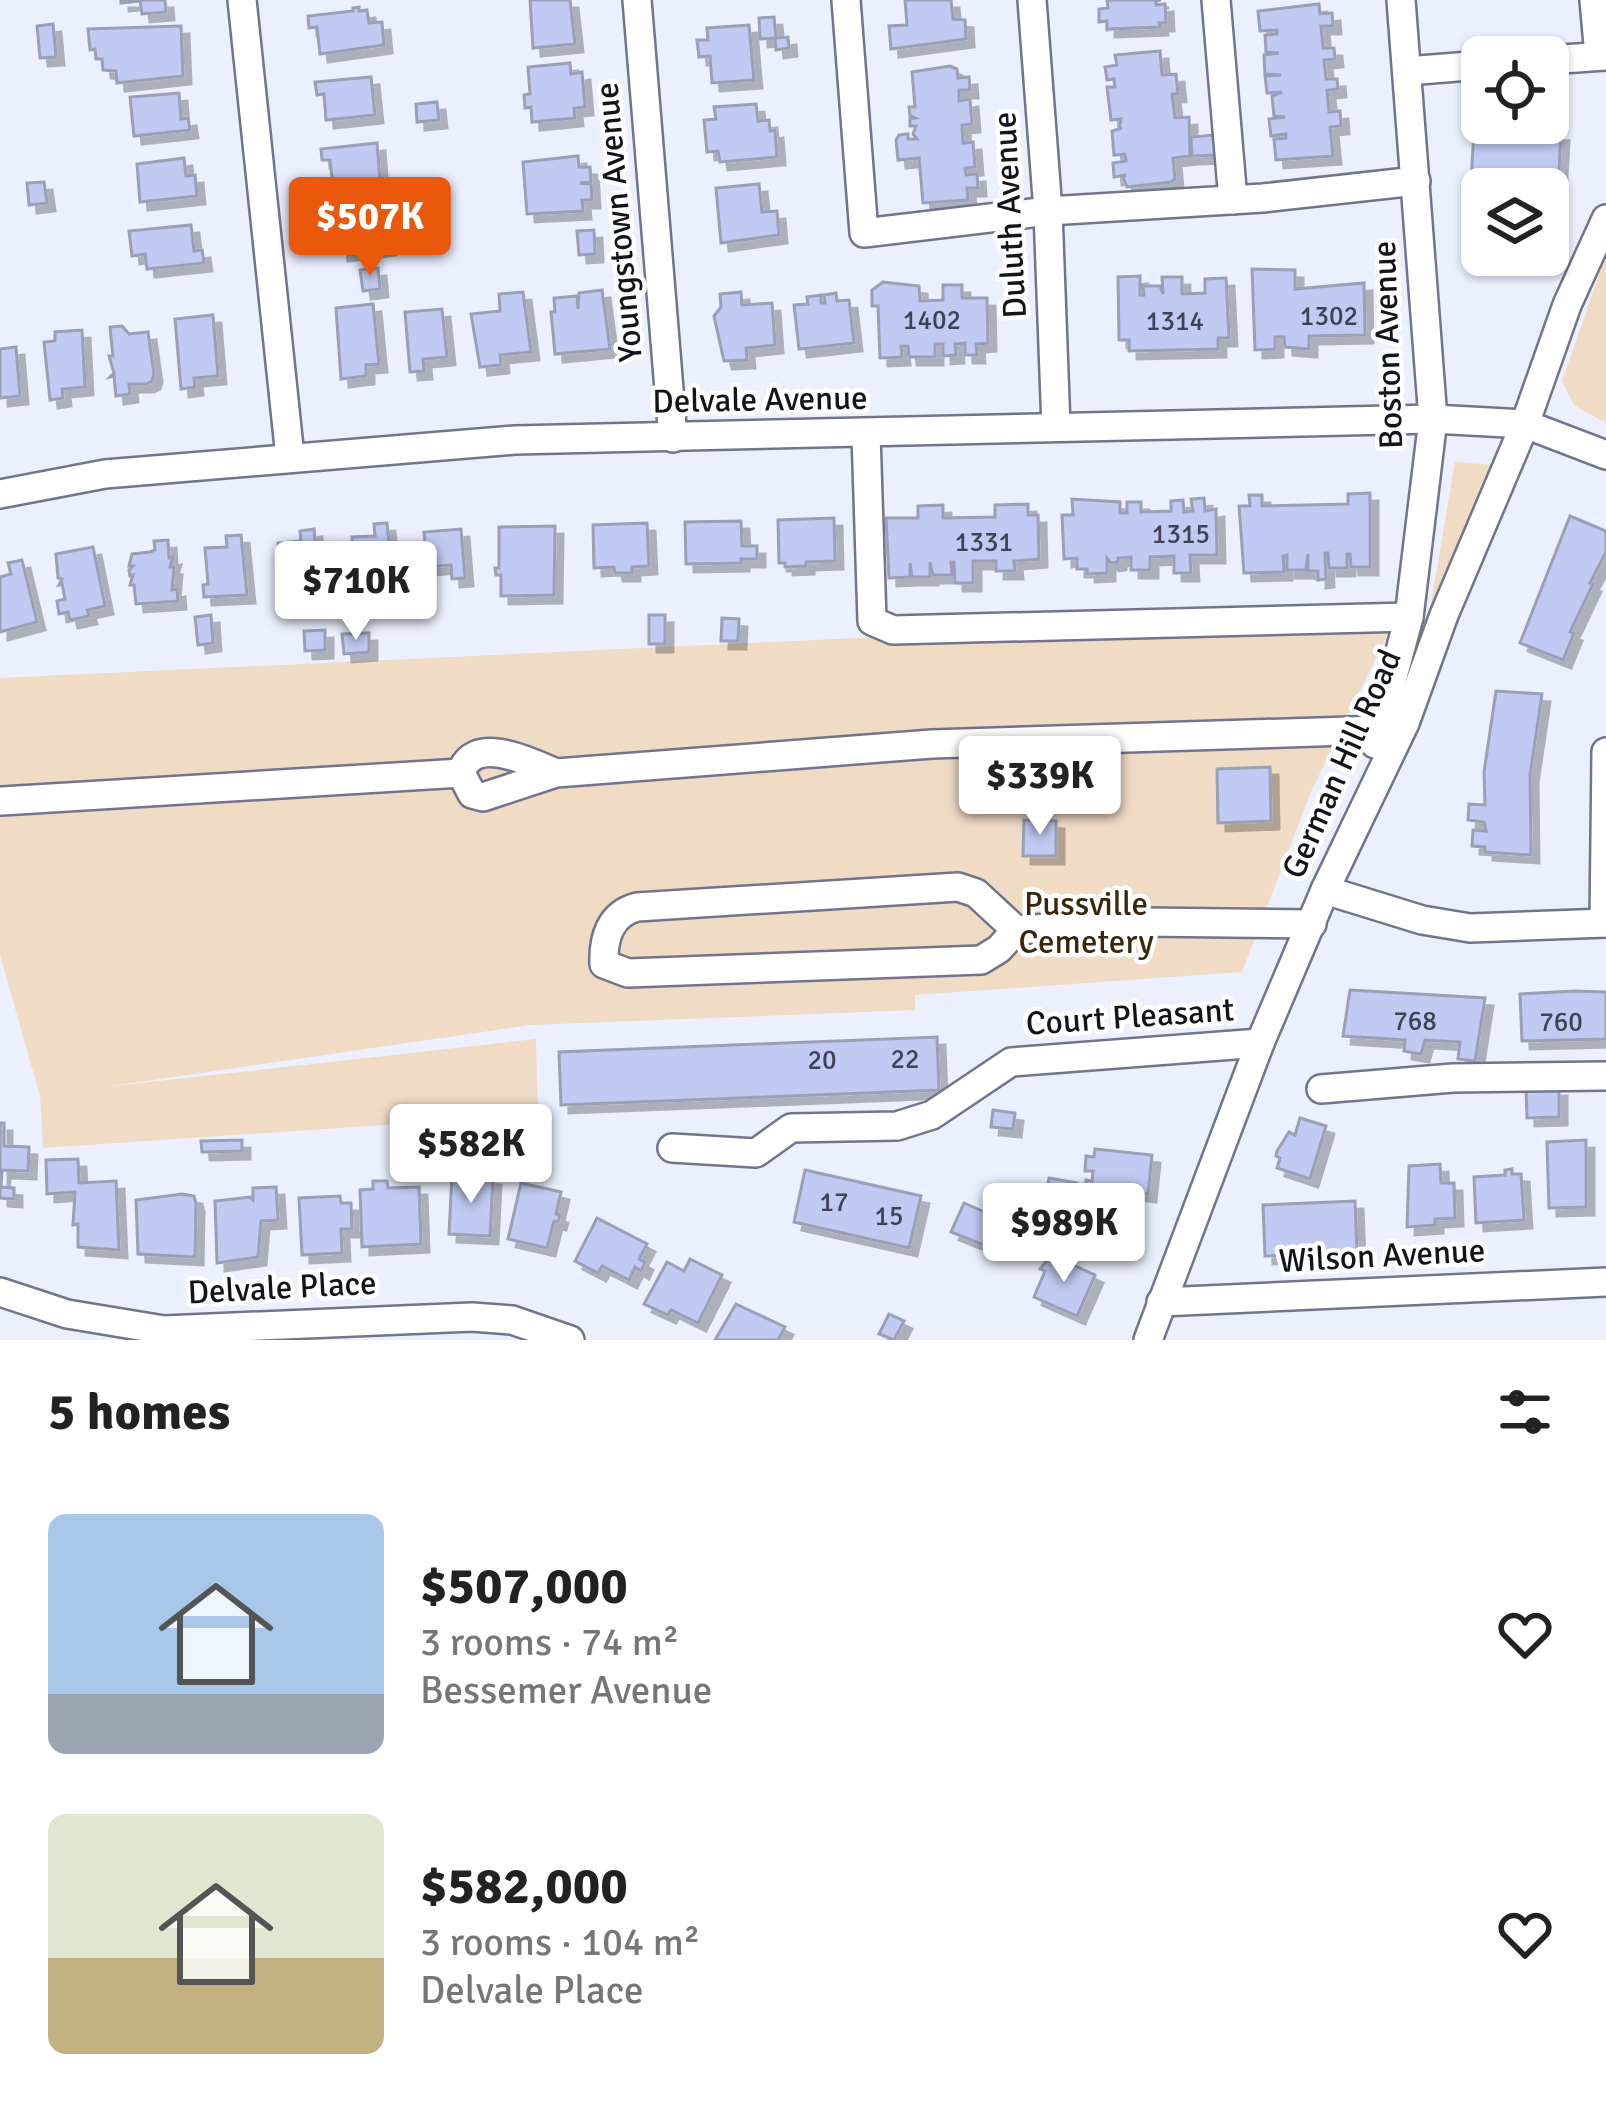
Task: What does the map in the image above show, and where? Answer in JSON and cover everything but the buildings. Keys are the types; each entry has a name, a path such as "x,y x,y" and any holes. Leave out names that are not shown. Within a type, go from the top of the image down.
{"street":[{"path":"242,0 290,457"},
{"name":"Youngstown Avenue","path":"637,0 673,438"},
{"path":"846,0 864,233 1048,212 1416,181"},
{"name":"Duluth Avenue","path":"1032,0 1048,212 1056,427"},
{"path":"1216,0 1233,200"},
{"name":"Boston Avenue","path":"1325,890 1380,730 1409,617 1433,419 1401,0"},
{"path":"1569,58 1602,56 1594,0"},
{"path":"1407,71 1461,67"},
{"name":"German Hill Road","path":"1148,1340 1260,1043 1325,890 1406,723 1444,615 1526,424 1567,304 1602,232"},
{"name":"Delvale Avenue","path":"0,494 105,474 515,440 1433,419 1526,424 1606,454"},
{"path":"866,434 872,621 892,630 1409,617"},
{"path":"2,801 461,773 472,754 485,753 515,756 556,773 932,745 1380,730"},
{"path":"1325,890 1422,920 1470,928 1605,923 1606,752"},
{"path":"1016,930 976,893 958,887 637,907 624,910 612,923 603,945 604,964 628,973 981,960 1016,930 1144,922 1312,923"},
{"name":"Court Pleasant","path":"672,1148 756,1153 790,1128 897,1126 932,1115 1011,1062 1260,1043"},
{"path":"1321,1089 1453,1078 1606,1076"},
{"name":"Wilson Avenue","path":"1161,1303 1606,1282"},
{"name":"Delvale Place","path":"0,1292 67,1314 164,1330 472,1317 512,1320 570,1340"}],"green space":[{"path":"1606,255 1606,423 1574,405 1562,381"},
{"path":"1455,462 1494,465 1428,622"},
{"name":"Pussville Cemetery","path":"1391,627 1311,792 1242,972 915,995 915,1010 531,1025 105,1087 536,1039 538,1124 502,1117 43,1148 40,1096 0,955 0,678 877,637"}]}
